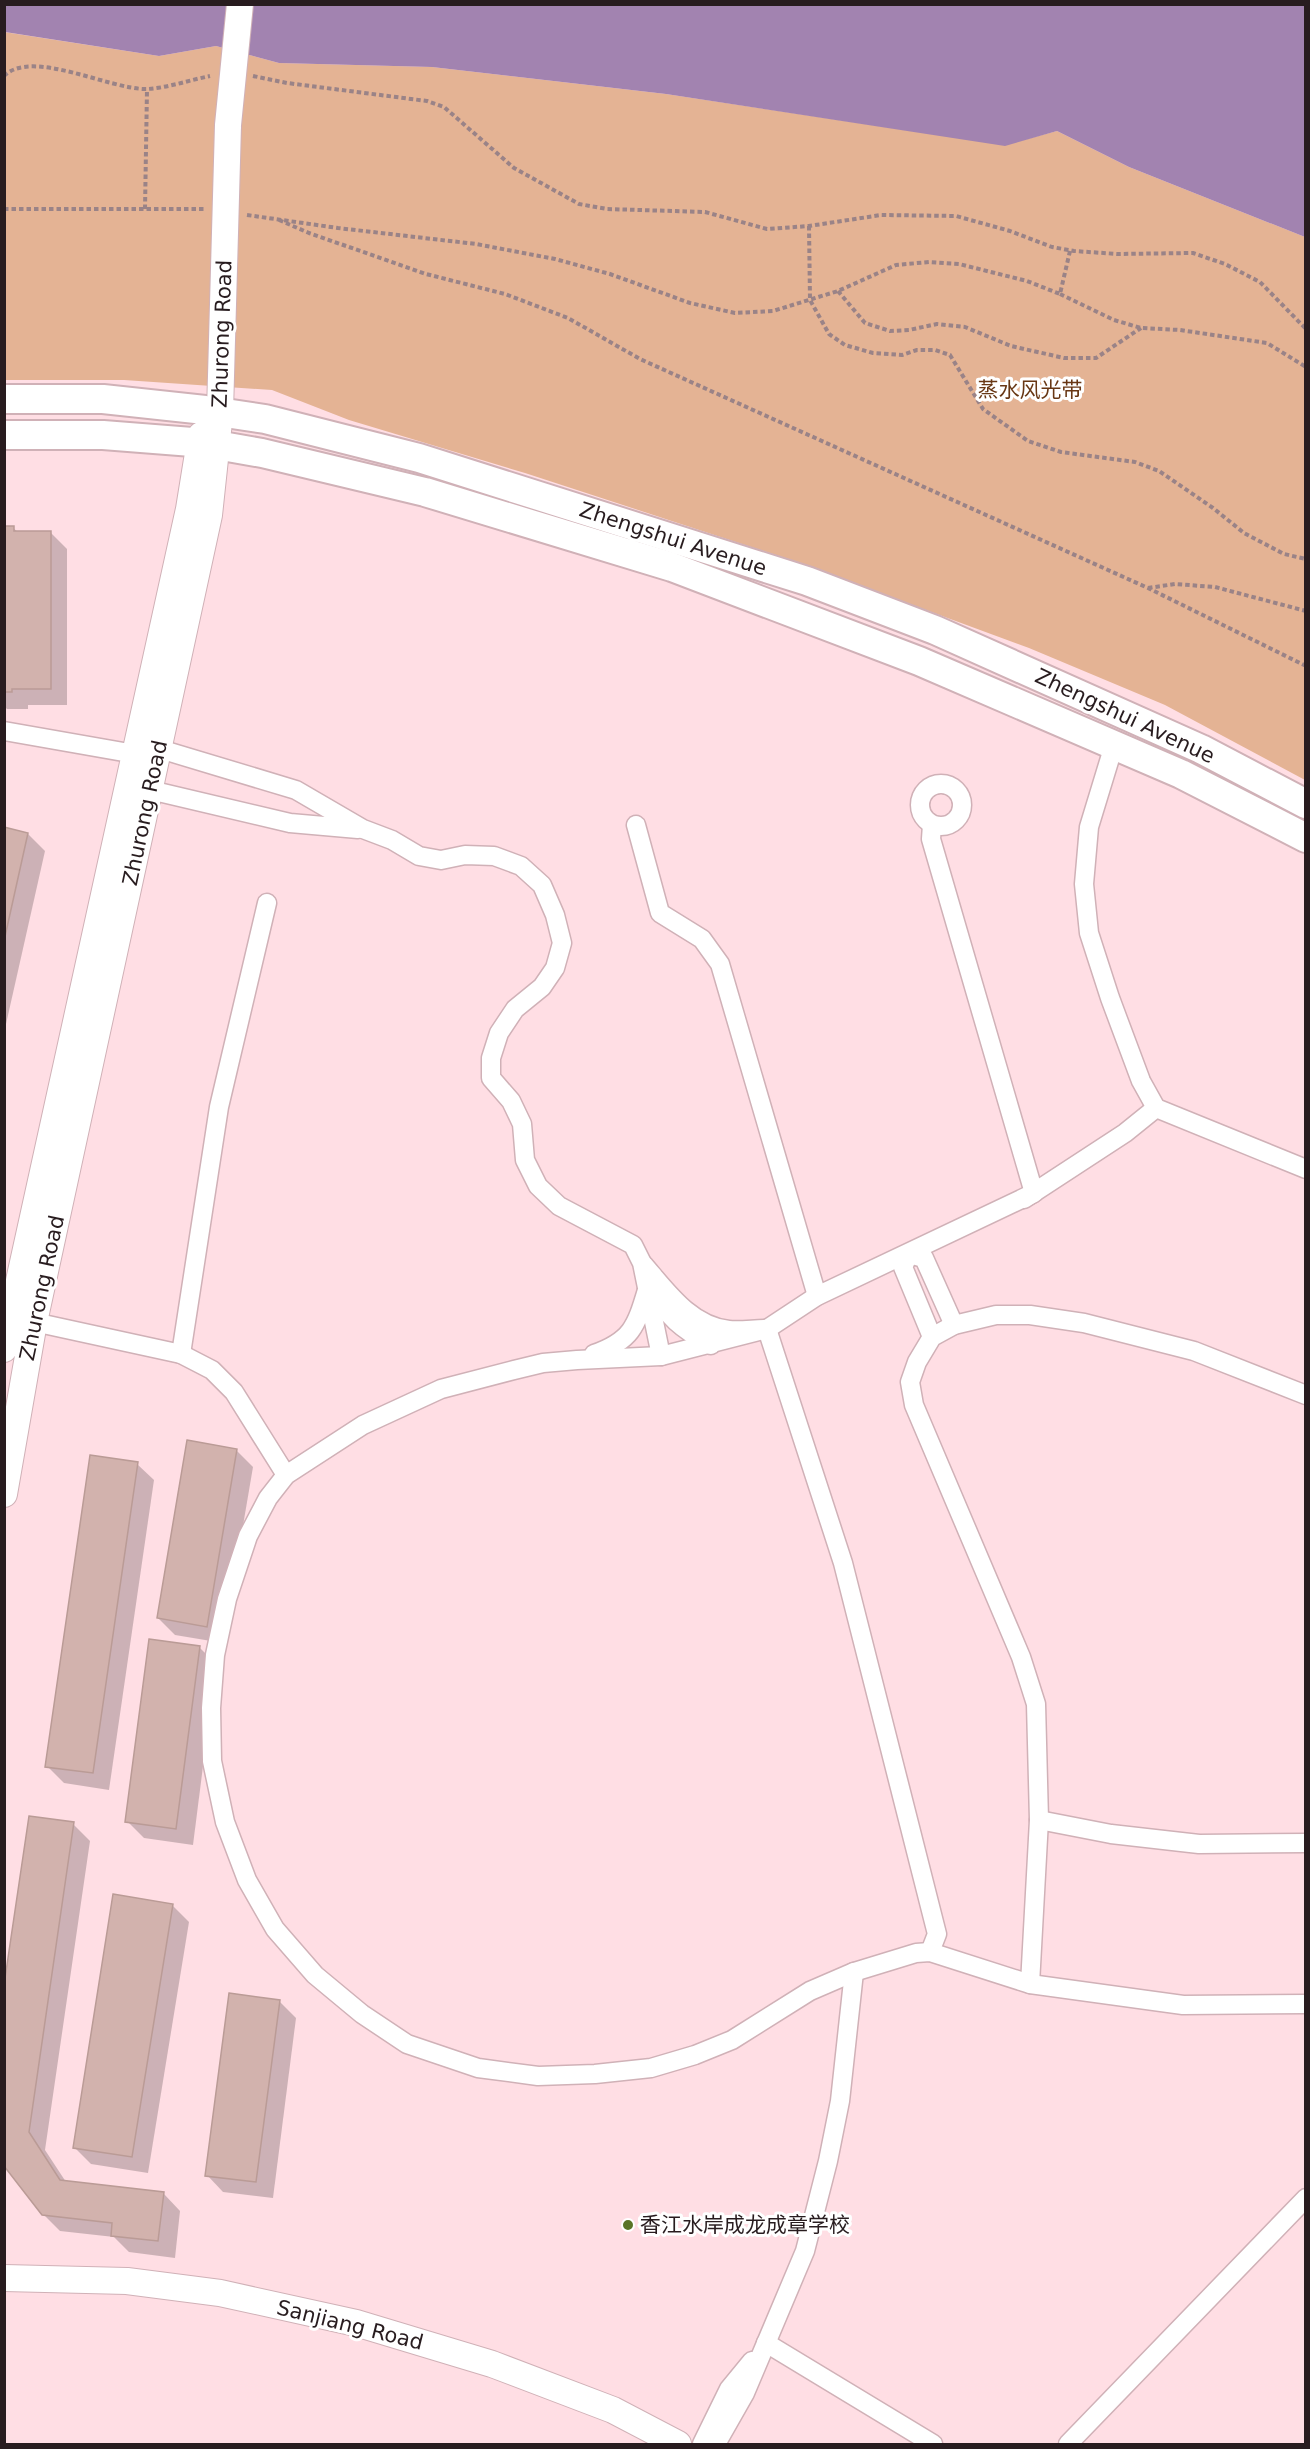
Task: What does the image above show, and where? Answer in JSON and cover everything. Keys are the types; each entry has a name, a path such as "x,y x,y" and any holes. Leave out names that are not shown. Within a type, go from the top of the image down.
{"main road":[{"path":"223,124 229,4"},
{"path":"223,124 240,4"},
{"name":"Zhurong Road","path":"11,1324 160,749 208,515 208,444 212,411 223,124"},
{"name":"Zhengshui Avenue","path":"4,399 104,399 212,411 265,419 419,458 807,581 935,630 1201,749 1305,804"},
{"name":"Zhengshui Avenue","path":"4,435 103,435 208,444 262,453 425,492 672,567 919,661 1181,774 1305,838"},
{"name":"Zhurong Road","path":"4,1494 11,1324 189,509 208,444"},
{"name":"Sanjiang Road","path":"4,2278 127,2281 220,2293 356,2323 492,2364 613,2410 678,2445"},
{"name":"Sanjiang Road","path":"4,2295 123,2298 213,2309 351,2338 486,2378 607,2423 646,2445"}],"street":[{"path":"4,731 135,753"},
{"path":"1114,745 1089,827 1084,884 1089,933 1142,1081 1156,1108 1305,1168"},
{"path":"160,749 296,790 363,829 392,840 419,856 441,860 465,855 494,856 521,866 542,885 555,915 562,943 555,968 542,987 515,1009 499,1034 491,1058 491,1078 511,1101 522,1124 525,1160 538,1186 559,1206 633,1245 656,1296 666,1311 676,1322 711,1345"},
{"path":"150,790 290,823 363,829"},
{"path":"636,825 660,913 702,939 720,964 817,1296"},
{"path":"932,825 931,839 1034,1193"},
{"path":"181,1354 219,1107 267,903"},
{"path":"1156,1108 1125,1133 975,1232 817,1296 767,1329 661,1356 543,1364 441,1389 363,1425 286,1475 268,1498 248,1536 227,1599 215,1655 211,1708 212,1761 225,1822 247,1880 275,1929 315,1975 362,2014 407,2044 478,2068 538,2076 596,2074 651,2068 695,2055 732,2040 810,1991 854,1972 916,1953 930,1952 1030,1984 1183,2005 1305,2004"},
{"path":"912,1259 954,1325"},
{"path":"912,1259 932,1337"},
{"path":"642,1263 661,1356"},
{"path":"642,1263 675,1302 693,1317 713,1327 729,1330 767,1329"},
{"path":"577,1360 615,1346 630,1334 640,1313 647,1288"},
{"path":"1030,1984 1039,1820 1036,1704 1021,1657 914,1405 910,1382 917,1362 932,1337 954,1325 996,1315 1030,1315 1084,1323 1194,1351 1305,1395"},
{"path":"11,1324 181,1354 212,1370 234,1392 286,1475"},
{"path":"767,1329 843,1563 938,1934 930,1952"},
{"path":"1039,1820 1112,1834 1199,1844 1305,1843"},
{"path":"716,2445 745,2393 805,2251 828,2161 840,2101 854,1972"},
{"path":"1068,2445 1305,2198"},
{"path":"702,2445 729,2390 766,2343"},
{"path":"766,2343 933,2445"}],"path":[{"path":"4,76 10,70 26,66 59,70 110,84 147,89 212,75"},
{"path":"251,75 287,83 427,101 444,107 514,168 579,204 607,209 705,212 767,229 809,226 881,215 956,216 1070,251 1118,254 1192,253 1226,264 1260,282 1305,329"},
{"path":"145,209 147,89"},
{"path":"4,209 220,211 476,244 555,259 610,274 690,303 735,313 773,311 810,300 838,291 896,265 928,262 958,264 1027,281 1114,320 1142,328 1180,330 1267,343 1305,367"},
{"path":"279,219 309,233 426,274 506,294 568,318 640,359 1148,588 1305,666"},
{"path":"809,226 810,300 829,334 845,345 873,353 902,355 917,350 935,350 950,355 983,410 1028,441 1061,452 1135,462 1159,471 1213,508 1244,533 1284,554 1305,559"},
{"path":"1060,294 1070,251"},
{"path":"838,291 865,323 890,331 909,330 937,324 965,327 1011,346 1064,358 1096,358 1142,328"},
{"path":"1148,588 1175,584 1215,587 1305,612"}],"green space":[{"name":"蒸水风光带","path":"4,32 159,56 216,46 279,63 432,67 666,94 1005,145 1057,131 1129,167 1305,237 1305,780 1165,705 1029,648 785,558 525,473 349,420 272,390 124,380 5,380"}],"shaded area":[{"path":"4,5 1305,5 1305,237 1129,167 1057,131 1005,146 666,94 432,67 279,63 216,46 159,56 5,32"}],"building":[{"path":"4,526 14,526 14,531 51,531 51,689 12,689 12,692 4,692"},
{"path":"4,827 28,833 4,941"},
{"path":"187,1440 237,1449 207,1627 157,1618"},
{"path":"90,1455 138,1462 93,1773 45,1767"},
{"path":"149,1639 200,1646 176,1829 125,1822"},
{"path":"29,1816 74,1822 29,2132 60,2180 164,2192 158,2241 111,2236 112,2223 42,2215 4,2166 4,1985"},
{"path":"113,1894 173,1904 132,2157 73,2148"},
{"path":"229,1993 280,2000 256,2182 205,2176"}],"place":[{"name":"香江水岸成龙成章学校","path":"628,2225"}]}
